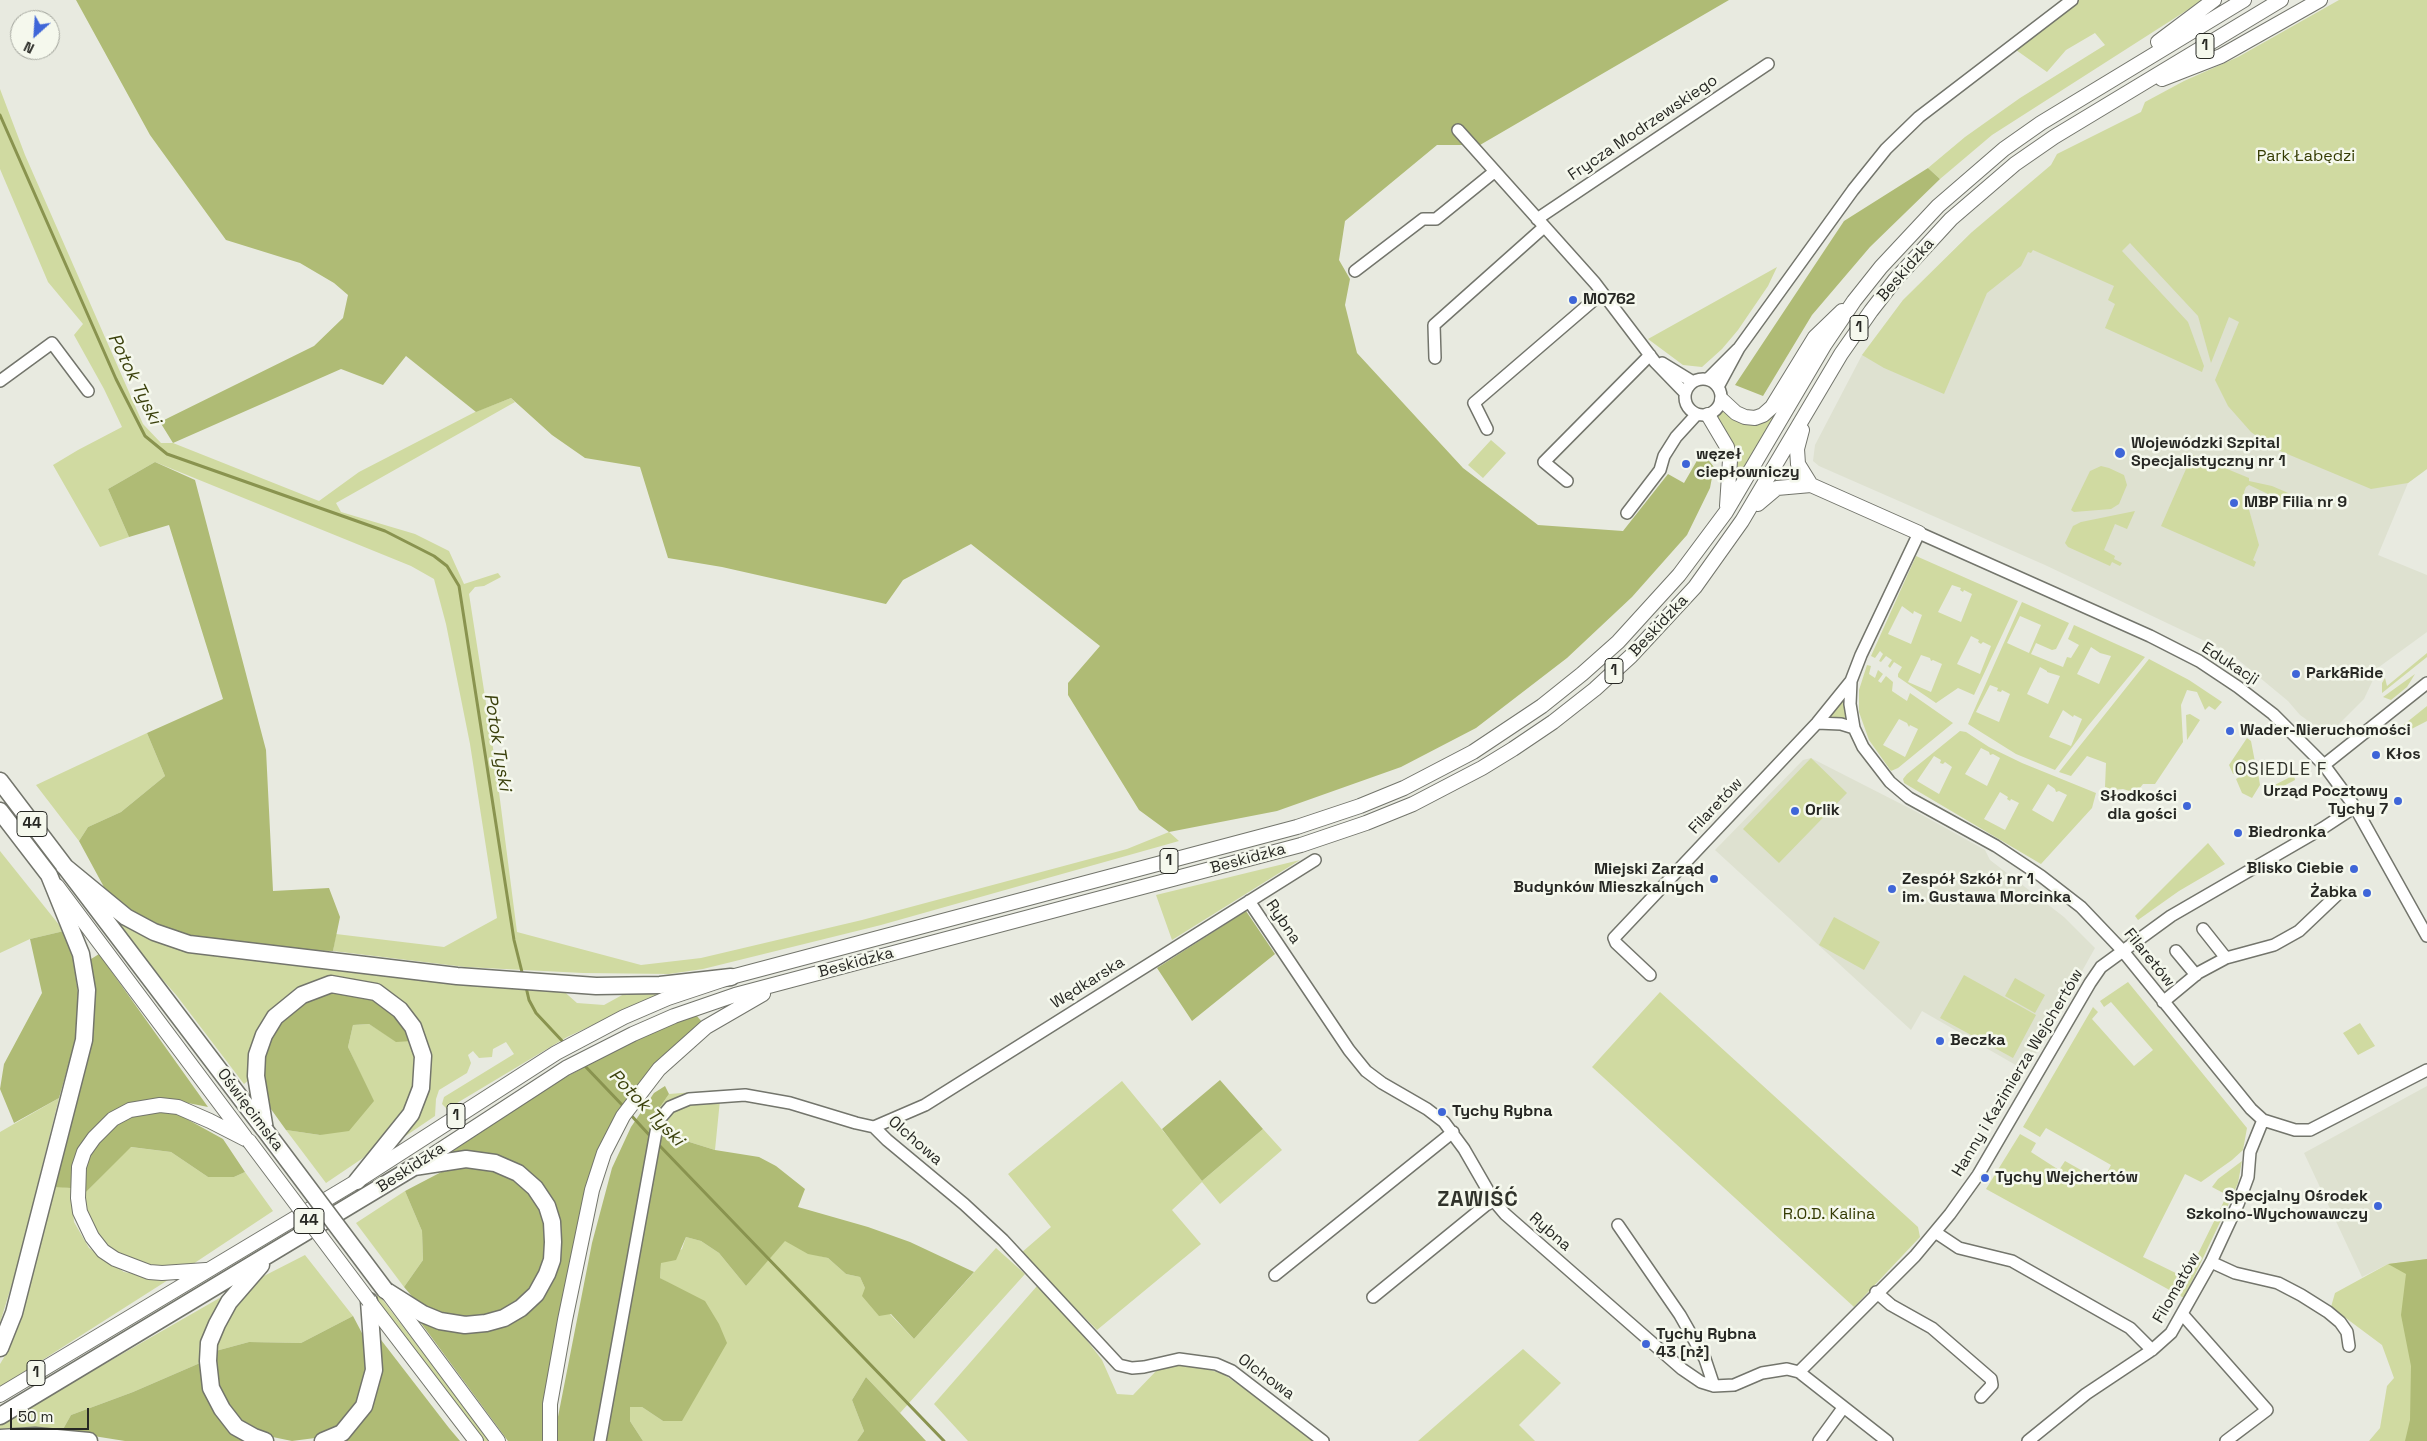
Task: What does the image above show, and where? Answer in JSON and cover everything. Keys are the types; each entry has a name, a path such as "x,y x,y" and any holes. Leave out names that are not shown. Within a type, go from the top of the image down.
{"highway":[{"name":"Oświęcimska","path":"0,781 385,1290"},
{"name":"Oświęcimska","path":"0,811 49,875"},
{"path":"64,866 126,917 154,932 189,944 456,976 508,980 624,987 731,978"},
{"path":"0,1348 14,1313 87,1022 87,990 81,954 49,875"},
{"path":"265,1130 256,1076 257,1055 264,1036 276,1017 302,995 331,984 376,992 400,1010 413,1027 423,1056 421,1088 411,1114 357,1181"},
{"path":"385,1290 423,1314 440,1321 465,1325 486,1323 504,1318 521,1308 536,1294 552,1260 552,1222 547,1206 535,1188 518,1173 495,1163 479,1159 444,1162 414,1168"},
{"name":"Beskidzka","path":"0,1416 414,1168"},
{"path":"265,1441 254,1438 236,1427 222,1409 211,1388 208,1361 210,1343 229,1302 270,1255"},
{"path":"323,1441 342,1433 364,1406 374,1370 369,1301"},
{"path":"0,1438 35,1436 89,1441"}],"main road":[{"path":"2119,74 2214,0"},
{"name":"Beskidzka","path":"0,1394 357,1181 579,1039 668,998 731,978 1296,827 1360,806 1404,788 1502,734 1582,674 1651,608 1705,543 1726,512 1825,344 1854,301 1909,236 1971,176 2004,148 2041,122 2244,0"},
{"name":"Beskidzka","path":"414,1168 566,1068 674,1016 735,995 1301,844 1366,823 1413,804 1482,768 1513,749 1553,722 1595,688 1665,620 1695,587 1742,521 1841,354 1870,312 1911,261 1951,219 2015,164 2061,133 2281,0"},
{"path":"2129,91 2221,56 2320,0"},
{"path":"1720,393 1736,413 1745,417 1755,418 1763,415 1772,407 1815,337 1833,317 1854,301"},
{"path":"1698,412 1727,447 1730,460 1726,512"},
{"path":"1806,413 1797,448 1798,464 1811,485"},
{"path":"1742,521 1762,499 1777,488 1811,485 1918,533"},
{"name":"Oświęcimska","path":"49,875 476,1441"},
{"path":"550,1441 550,1404 592,1190 604,1153 623,1116 642,1089 682,1046 706,1027 736,1008 788,981"},
{"path":"209,1270 149,1272 115,1259 103,1251 92,1237 80,1212 78,1198 79,1167 84,1152 94,1138 113,1120 130,1110 160,1105 178,1107 210,1120 249,1141"},
{"name":"Oświęcimska","path":"385,1290 498,1441"}],"street":[{"path":"1685,393 1693,382 1708,379 1739,348 1853,190 1886,149 1926,111 2072,0"},
{"name":"Frycza Modrzewskiego","path":"1435,358 1434,325 1540,223 1768,64"},
{"path":"1458,130 1602,293 1650,355 1685,393 1698,412"},
{"path":"1355,271 1423,219 1436,219 1494,172"},
{"path":"1486,429 1474,402 1602,293"},
{"path":"0,381 52,343 88,392"},
{"path":"1627,513 1660,470 1664,456 1676,437 1698,412 1717,409 1720,393 1739,348"},
{"path":"1650,355 1693,382"},
{"path":"1566,481 1544,462 1650,355"},
{"path":"1708,379 1720,393"},
{"name":"Filaretów","path":"1650,975 1616,943 1614,938 1816,723 1851,681 1918,533"},
{"name":"Edukacji","path":"1918,533 2150,636 2199,662 2238,686 2272,714 2324,766 2355,807 2427,936"},
{"name":"Filaretów","path":"1851,681 1850,704 1854,728 1862,747 1890,782 1909,798 1996,846 2042,876 2086,913 2122,950 2251,1110 2263,1120 2295,1130 2310,1130 2427,1070"},
{"path":"2324,766 2345,746 2427,683"},
{"path":"1816,723 1841,724 1854,728"},
{"name":"Hanny i Kazimierza Wejchertów","path":"1799,1372 1876,1292 1914,1256 1935,1232 1978,1174 2090,983 2105,964 2122,950 2198,898 2323,828 2355,807"},
{"name":"Wędkarska","path":"874,1127 925,1104 1315,860"},
{"path":"2163,1002 2196,975 2226,958 2274,945 2299,931 2339,893"},
{"name":"Rybna","path":"1249,901 1355,1059 1376,1079 1427,1109 1453,1132 1494,1201 1519,1227 1682,1369 1701,1382 1714,1386"},
{"path":"2203,930 2226,958"},
{"path":"2176,951 2196,975"},
{"name":"Olchowa","path":"600,1441 655,1127 663,1114 678,1102 689,1099 746,1095 790,1103 874,1127 1002,1240 1119,1365 1132,1368 1179,1359 1216,1364 1232,1371 1323,1441"},
{"name":"Filomatów","path":"2028,1441 2086,1394 2152,1350 2171,1333 2183,1315 2211,1262 2248,1177 2250,1152 2263,1120"},
{"path":"1275,1275 1453,1132"},
{"path":"1373,1297 1486,1204 1494,1201"},
{"path":"1618,1225 1684,1322 1706,1359 1714,1386 1734,1385 1762,1373 1787,1369 1799,1372 1887,1441"},
{"path":"1935,1232 1959,1248 2019,1265 2130,1328 2152,1350"},
{"path":"2211,1262 2235,1273 2278,1284 2301,1294 2340,1322 2347,1332 2349,1346"},
{"path":"1876,1292 1891,1305 1932,1328 1991,1379 1992,1385 1981,1397"},
{"path":"2183,1315 2267,1410 2226,1441"},
{"path":"1819,1441 1843,1408"}],"shaded area":[{"name":"Wojewódzki Szpital Specjalistyczny nr 1","path":"2176,228 2427,469 2408,483 2378,555 2427,575 2427,632 2379,667 2364,699 2333,730 2314,725 2300,715 2288,701 2230,653 2045,565 1819,466 1813,461 1815,445 1862,355 1903,300 1972,232"},
{"name":"Zespół Szkół nr 1 im. Gustawa Morcinka","path":"1811,758 1913,810 1985,850 1990,860 2064,917 2095,948 2026,1071 1922,1011 1911,1030 1715,850 1803,760"},
{"name":"Specjalny Ośrodek Szkolno-Wychowawczy","path":"2427,1086 2427,1259 2388,1264 2362,1277 2304,1153"}],"green space":[{"path":"76,0 1729,0 1480,145 1437,145 1345,221 1339,260 1350,279 1345,305 1357,353 1463,468 1538,525 1623,531 1668,474 1684,483 1702,452 1714,467 1710,488 1687,535 1632,597 1567,658 1476,728 1401,767 1277,811 1169,832 1139,810 1068,695 1068,683 1100,646 971,544 903,580 886,604 722,567 668,558 640,467 585,458 552,435 511,398 476,412 406,356 383,385 341,369 173,443 160,422 314,346 343,318 348,295 334,283 300,263 226,240 150,135"},
{"path":"2078,0 2203,0 1992,135 1940,179 1928,168 1965,137 2020,98 2105,45 2095,33 2066,50 2047,72 2016,50"},
{"name":"Park Łabędzi","path":"2339,0 2427,0 2427,469 2408,483 2371,489 2273,448 2251,432 2228,406 2215,380 2239,322 2229,317 2211,363 2198,316 2130,243 2122,251 2188,322 2204,366 2202,372 2105,328 2115,304 2108,300 2114,286 2033,250 2031,253 2028,252 2021,266 1987,293 1944,394 1884,368 1862,355 1903,300 1972,232 2051,165 2057,154 2141,112 2145,102 2184,81 2238,57"},
{"path":"0,89 25,155 143,424 161,443 173,443 319,501 359,472 475,412 511,398 515,402 336,503 341,512 415,534 449,551 464,584 498,573 501,577 484,586 475,587 469,594 495,761 517,932 641,965 701,958 862,920 1127,849 1169,832 1179,841 881,925 703,969 669,974 583,973 465,967 333,951 336,934 444,947 497,918 470,744 446,624 434,579 411,566 155,462 108,489 129,537 100,547 53,465 122,427 104,389 74,335 83,324 48,282 0,169"},
{"path":"1928,168 1940,179 1870,247 1812,315 1763,396 1735,385 1844,221"},
{"path":"1777,267 1768,286 1738,330 1722,349 1702,367 1683,365 1648,339"},
{"path":"1723,409 1735,418 1776,412 1738,480 1735,479 1715,417"},
{"path":"1491,440 1506,453 1483,478 1468,465"},
{"path":"2186,452 2249,478 2249,481 2272,486 2302,499 2300,509 2249,485 2246,487 2244,492 2259,545 2253,560 2256,562 2254,567 2161,526 2186,469 2182,467 2184,465 2190,467 2193,459 2183,456"},
{"path":"155,462 195,480 266,750 273,891 329,888 340,917 333,951 256,949 191,939 154,927 111,900 79,841 88,827 121,812 165,776 147,733 223,699 169,525 129,537 108,489"},
{"path":"2101,466 2124,475 2127,485 2119,504 2111,509 2074,512 2071,510 2090,471"},
{"path":"2135,511 2127,529 2115,524 2104,550 2115,556 2114,559 2122,563 2120,566 2112,562 2110,566 2068,547 2065,543 2073,526 2081,522"},
{"path":"1916,556 2018,601 1974,695 1958,688 1936,703 1898,677 1902,667 1894,662 1890,668 1888,666 1892,660 1886,656 1881,662 1879,661 1883,654 1880,651 1875,658 1871,656","holes":["1952,585 1961,588 1960,590 1963,592 1964,590 1972,594 1961,622 1938,612","1902,606 1913,614 1914,611 1922,615 1911,644 1888,634","1971,636 1979,640 1978,642 1981,644 1983,642 1991,646 1980,674 1957,664","1921,655 1930,658 1931,661 1942,664 1931,692 1908,682"]},
{"path":"2022,602 2069,623 2056,649 2052,650 2036,643 2031,654 2063,667 2067,657 2071,658 2079,645 2068,639 2074,625 2145,657 2088,726 2055,770 2016,754 1968,724","holes":["2020,616 2041,625 2029,653 2007,643","2091,647 2100,653 2111,656 2099,684 2077,674","2040,667 2047,672 2060,676 2048,704 2027,694","1990,685 1998,688 1997,691 2001,692 2002,690 2010,694 1999,722 1976,712","2063,710 2073,717 2074,715 2082,719 2071,746 2049,737"]},
{"path":"2427,653 2427,657 2382,693 2382,683 2385,678 2387,686"},
{"path":"2149,659 2189,680 2222,702 2215,710 2209,706 2205,710 2197,692 2187,690 2181,705 2183,742 2155,784 2143,784 2136,793 2105,787 2106,763 2087,756 2071,776 2059,772"},
{"path":"1867,665 1871,666 1869,674 1875,678 1878,670 1883,674 1878,681 1881,683 1886,676 1893,682 1892,691 1907,701 1910,693 1953,723 1898,768 1891,771 1869,740 1859,712 1859,690","holes":["1899,719 1907,723 1909,727 1910,725 1918,729 1905,757 1883,745"]},
{"path":"2415,674 2407,687 2391,700 2383,697"},
{"path":"1847,693 1849,721 1828,719"},
{"path":"2427,706 2427,721 2394,738 2391,735"},
{"path":"2190,714 2200,720 2187,740 2186,715"},
{"path":"1960,731 1966,732 1989,747 2022,763 2096,793 2092,808 2041,864 1904,783 1903,779","holes":["1981,748 1989,752 1990,755 1993,754 2000,758 1987,786 1965,774","1934,756 1941,760 1940,763 1943,764 1945,762 1952,767 1939,794 1917,781","2048,784 2056,792 2059,791 2067,795 2053,822 2032,810","2000,792 2008,797 2007,799 2010,801 2011,799 2019,803 2005,830 1984,819"]},
{"path":"147,733 165,776 121,812 88,827 79,841 36,785"},
{"path":"2247,738 2251,741 2255,762 2233,774 2229,765"},
{"name":"Orlik","path":"1811,758 1847,793 1779,863 1743,829"},
{"path":"2257,767 2260,785 2252,798 2242,793 2236,779"},
{"path":"2294,775 2295,780 2263,797 2265,790"},
{"path":"2208,843 2225,864 2179,891 2138,920 2135,916"},
{"path":"0,851 64,931 30,939 0,953"},
{"path":"1300,860 1172,940 1156,895"},
{"path":"101,903 129,923 560,988 577,1003 604,1005 624,994 658,990 662,993 567,1037 447,1109 442,1104 444,1097 514,1054 506,1042 493,1049 492,1057 479,1058 473,1051 468,1055 471,1063 467,1073 439,1090 436,1099 435,1116 404,1137 402,1134 425,1103 430,1078 428,1047 411,1015 336,979 244,1084 177,996 126,938"},
{"path":"1246,911 1275,954 1192,1021 1157,968"},
{"path":"1834,917 1880,942 1864,970 1819,945"},
{"path":"64,931 73,959 79,1000 76,1038 59,1098 14,1123 0,1089 4,1064 42,993 30,939"},
{"path":"99,954 208,1107 183,1102 140,1102 77,1153 71,1188 54,1187 90,1049 95,1006 88,961"},
{"path":"1964,975 2036,1015 2013,1058 1940,1018"},
{"path":"2015,978 2045,995 2035,1013 2005,996"},
{"path":"2128,982 2247,1128 2243,1150 2232,1160 2201,1182 2185,1174 2143,1257 2186,1278 2227,1195 2212,1187 2218,1179 2242,1161 2238,1183 2184,1298 1986,1189 2020,1134 2036,1143 2031,1152 2059,1170 2065,1161 2102,1182 2111,1165 2046,1128 2040,1137 2023,1127 2093,1007 2098,1012 2092,1019 2134,1066 2153,1050 2111,1002 2104,1007 2100,1001"},
{"path":"339,991 368,998 397,1015 412,1041 396,1042 369,1024 353,1025 348,1047 374,1101 349,1131 320,1135 286,1130 268,1105 260,1077 265,1048 280,1020 308,998"},
{"name":"R.O.D. Kalina","path":"1660,992 1918,1227 1920,1237 1854,1307 1592,1067"},
{"path":"696,1015 703,1023 660,1058 630,1097 606,1137 545,1441 508,1441 418,1319 443,1328 486,1332 517,1320 539,1299 558,1227 516,1165 448,1154 553,1084 644,1035"},
{"path":"2360,1023 2375,1046 2358,1055 2343,1033"},
{"path":"369,1024 396,1041 412,1041 417,1058 416,1089 406,1112 387,1136 363,1158 326,1183 286,1130 320,1135 373,1101 348,1047 353,1025"},
{"path":"1220,1080 1263,1129 1202,1181 1162,1129"},
{"path":"1122,1081 1202,1181 1263,1129 1282,1150 1220,1204 1202,1182 1172,1210 1201,1244 1097,1330 1021,1253 1051,1227 1008,1174"},
{"path":"665,1086 669,1094 651,1120 683,1140 715,1150 759,1157 776,1166 805,1189 798,1207 868,1227 910,1242 974,1272 914,1339 891,1314 879,1316 862,1296 865,1288 860,1277 846,1274 828,1258 808,1254 785,1241 746,1286 719,1253 701,1241 686,1237 676,1260 661,1263 660,1278 705,1301 719,1324 727,1343 682,1421 663,1421 642,1407 630,1407 630,1421 643,1441 558,1441 556,1427 592,1243 612,1168 631,1127 654,1093"},
{"path":"721,1090 715,1150 683,1140 651,1120 669,1094"},
{"path":"59,1098 18,1264 0,1323 0,1132"},
{"path":"174,1112 223,1139 245,1172 234,1177 208,1177 171,1152 131,1147 84,1194 85,1165 96,1144 113,1125 142,1113"},
{"path":"130,1147 171,1152 208,1177 234,1177 245,1172 273,1211 193,1264 167,1267 135,1262 108,1247 87,1217 84,1194"},
{"path":"449,1168 493,1168 524,1183 541,1203 547,1228 547,1263 519,1305 469,1321 422,1308 404,1287 423,1260 422,1231 405,1191"},
{"path":"54,1186 71,1188 74,1222 89,1248 124,1272 168,1280 0,1387 0,1364 6,1354"},
{"path":"405,1191 422,1231 423,1260 404,1287 356,1223"},
{"path":"686,1237 701,1241 719,1253 746,1286 785,1240 808,1253 828,1258 846,1274 860,1277 865,1288 914,1339 996,1248 1025,1274 900,1413 866,1377 852,1400 864,1431 857,1441 643,1441 630,1421 630,1407 642,1407 663,1421 680,1290 660,1278 661,1262 682,1249"},
{"path":"305,1255 353,1316 301,1343 249,1342 212,1352 229,1311 258,1279"},
{"path":"2427,1259 2427,1441 2369,1441 2380,1428 2387,1386 2394,1378 2382,1345 2331,1307 2335,1293 2388,1264"},
{"path":"2427,1259 2427,1441 2405,1441 2410,1420 2411,1366 2401,1315 2406,1274 2388,1264"},
{"path":"1037,1286 1082,1334 1102,1360 1117,1394 1133,1395 1158,1369 1170,1366 1198,1366 1223,1374 1262,1400 1315,1441 968,1441 934,1404"},
{"path":"379,1295 490,1441 483,1441 375,1297"},
{"path":"223,1296 204,1333 200,1363 133,1392 71,1415 62,1431 0,1433 0,1424"},
{"path":"353,1316 363,1335 368,1360 358,1408 341,1426 315,1438 292,1441 258,1434 237,1422 219,1396 212,1352 249,1342 301,1343"},
{"path":"378,1336 460,1441 334,1441 349,1435"},
{"path":"1523,1349 1561,1383 1519,1425 1535,1441 1418,1441"},
{"path":"200,1363 205,1395 224,1423 247,1441 125,1441 62,1431 71,1415 133,1392"},
{"path":"866,1377 926,1441 857,1441 864,1431 852,1400"}],"waterway":[{"name":"Potok Tyski","path":"0,115 116,379 145,436 167,454 385,531 434,556 447,566 459,586 514,940 523,976"},
{"name":"Potok Tyski","path":"526,987 529,1000 536,1013 565,1044"},
{"name":"Potok Tyski","path":"583,1064 625,1108"},
{"name":"Potok Tyski","path":"629,1113 652,1138"},
{"name":"Potok Tyski","path":"658,1144 944,1441"}],"place":[{"name":"M0762","path":"1573,300"},
{"name":"Wojewódzki Szpital Specjalistyczny nr 1","path":"2120,453"},
{"name":"węzeł ciepłowniczy","path":"1686,464"},
{"name":"MBP Filia nr 9","path":"2234,503"},
{"name":"Park&Ride","path":"2296,674"},
{"name":"Wader-Nieruchomości","path":"2230,731"},
{"name":"Kłos","path":"2376,755"},
{"name":"Urząd Pocztowy Tychy 7","path":"2398,801"},
{"name":"Słodkości dla gości","path":"2187,806"},
{"name":"Orlik","path":"1795,811"},
{"name":"Biedronka","path":"2238,833"},
{"name":"Blisko Ciebie","path":"2354,869"},
{"name":"Miejski Zarząd Budynków Mieszkalnych","path":"1714,879"},
{"name":"Zespół Szkół nr 1 im. Gustawa Morcinka","path":"1892,889"},
{"name":"Żabka","path":"2367,893"},
{"name":"Beczka","path":"1940,1041"},
{"name":"Tychy Rybna","path":"1442,1112"},
{"name":"Tychy Wejchertów","path":"1985,1178"},
{"name":"Specjalny Ośrodek Szkolno-Wychowawczy","path":"2378,1206"},
{"name":"Tychy Rybna 43 [nż]","path":"1646,1344"}],"district":[{"name":"OSIEDLE F","path":"2281,770"},
{"name":"ZAWIŚĆ","path":"1478,1200"}]}
